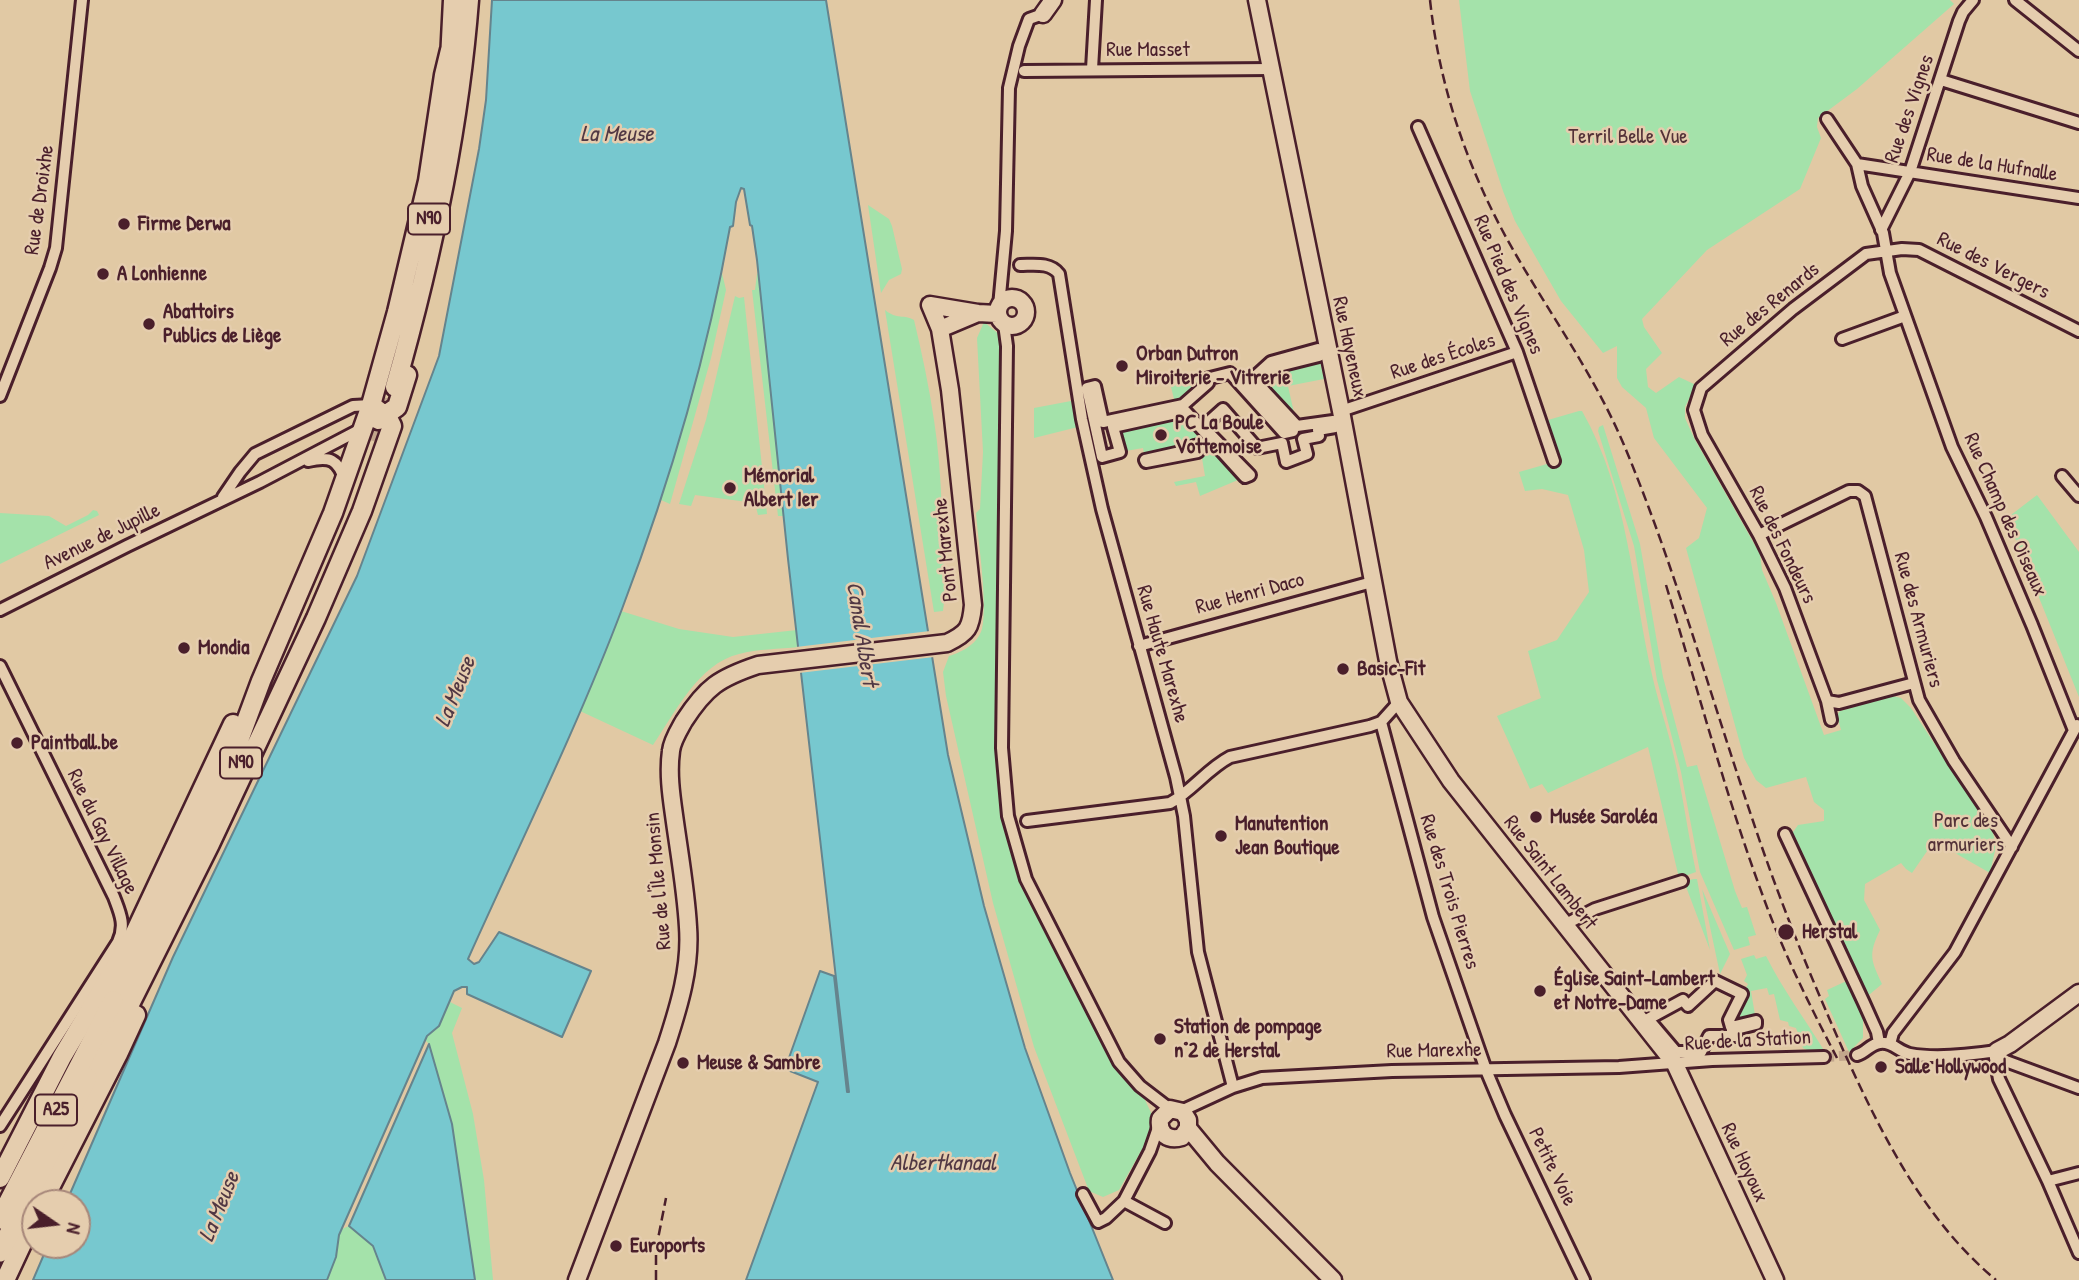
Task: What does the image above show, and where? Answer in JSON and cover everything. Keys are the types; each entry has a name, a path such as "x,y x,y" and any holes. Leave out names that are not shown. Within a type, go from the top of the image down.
{"highway":[{"name":"A25","path":"0,1219 113,1001"},
{"name":"A25","path":"0,1252 88,1076"}],"main road":[{"path":"419,214 437,82 444,0"},
{"name":"N90","path":"453,0 440,148 430,211 391,386 428,259 456,111 469,0"},
{"path":"228,770 288,615 345,481 370,437 428,181 450,50"},
{"path":"378,410 393,410 399,403 434,272 451,180 456,111"},
{"name":"N90","path":"88,1076 108,1045 233,794 350,540 392,426 390,420 378,410"},
{"name":"N90","path":"113,1001 228,770 329,550 370,437"},
{"name":"N90","path":"88,1076 231,785 332,561 370,437"},
{"name":"N90","path":"0,1178 62,1058 132,939 260,667 288,615"},
{"name":"N90","path":"49,1189 118,1054 174,926 181,900"},
{"path":"5,1275 21,1244"}],"street":[{"name":"Rue de Droixhe","path":"0,396 56,248 82,0"},
{"path":"1053,0 1029,19 1009,88 1006,230 1000,315 1007,346 1002,748 1011,827 1026,879 1119,1062 1140,1086 1182,1117 1217,1163 1333,1280"},
{"path":"1092,69 1096,0"},
{"name":"Rue Hayeneux","path":"1257,0 1341,411 1372,582 1399,702"},
{"name":"Rue des Vignes","path":"1881,230 1910,172 1959,21 1973,0"},
{"path":"2015,0 2079,51"},
{"name":"Rue Masset","path":"1024,71 1271,69"},
{"path":"1941,80 2079,123"},
{"name":"Rue Champ des Oiseaux","path":"1826,119 1857,164 1862,186 1881,230 1889,272 1955,455 2006,562 2076,725"},
{"name":"Rue Pied des Vignes","path":"1418,127 1517,352 1554,461"},
{"name":"Rue de la Hufnalle","path":"1857,164 2079,198"},
{"name":"Rue des Vergers","path":"1887,251 1919,250 2079,331"},
{"name":"Rue des Renards","path":"1694,410 1701,388 1793,309 1866,254 1887,251"},
{"name":"Rue Haute Marexhe","path":"1020,265 1046,265 1055,268 1059,274 1083,419 1102,509 1180,797 1198,952 1233,1087"},
{"path":"978,313 940,329 930,304 1000,315"},
{"path":"1842,339 1905,316"},
{"name":"Pont Marexhe","path":"793,661 943,643 958,638 968,630 973,606 950,390 940,329"},
{"path":"1318,349 1319,356 1271,368 1256,382 1297,426 1333,421 1335,427 1318,430 1319,436 1303,439 1307,454 1286,462 1282,443 1257,448 1223,410 1203,426 1250,475 1245,477 1215,444 1198,448 1198,452 1146,462 1145,460 1214,442 1185,411 1113,427 1120,452 1102,457 1087,387 1095,386 1103,422 1183,405 1208,383 1206,379 1230,373 1284,433 1293,431 1249,382 1270,362 1318,349"},
{"name":"Rue des Écoles","path":"1341,411 1517,352"},
{"name":"Avenue de Jupille","path":"222,499 255,454 353,406 378,410"},
{"name":"Rue des Fondeurs","path":"1694,410 1702,435 1759,535 1785,588 1827,701 1831,720"},
{"name":"Avenue de Jupille","path":"0,610 298,463 370,437"},
{"name":"Avenue de Jupille","path":"298,463 328,458 339,468 345,481"},
{"path":"2062,476 2079,496"},
{"name":"Rue des Armuriers","path":"1759,535 1849,491 1858,491 1865,496 1914,683 1927,716 1996,827 2012,847"},
{"name":"Rue Henri Daco","path":"1139,646 1372,582"},
{"name":"Rue de l'Île Monsin","path":"578,1280 667,1043 687,967 689,929 670,782 671,748 698,699 711,686 758,665 793,661"},
{"name":"Rue du Gay Village","path":"0,666 110,889 122,922 118,942 0,1126"},
{"path":"1827,701 1839,702 1914,683"},
{"path":"1027,821 1170,803 1220,762 1230,757 1381,722 1399,702"},
{"name":"Rue Saint Lambert","path":"1399,702 1451,782 1675,1064"},
{"name":"Rue des Trois Pierres","path":"1381,722 1433,917 1486,1070"},
{"path":"1861,1054 1871,1046 1887,1040 1955,952 2076,725"},
{"path":"1785,834 1877,1032 1908,1054 1997,1051 2079,993"},
{"path":"1564,925 1595,909 1682,881"},
{"path":"1716,981 1722,982 1742,994 1729,1020 1731,1027 1756,1021 1756,1024 1732,1030 1735,1036 1709,1036 1701,1052 1676,1052 1648,1019 1684,1000 1688,1006 1716,981"},
{"path":"1997,1051 2003,1060 2079,1088"},
{"path":"1997,1051 1995,1058 1998,1079 2048,1181 2079,1253"},
{"name":"Rue de la Station","path":"1675,1064 1712,1060 1824,1057"},
{"name":"Rue Marexhe","path":"1182,1117 1199,1104 1233,1087 1262,1078 1392,1071 1675,1064"},
{"name":"Rue Hoyoux","path":"1675,1064 1774,1280"},
{"name":"Petite Voie","path":"1486,1070 1584,1280"},
{"path":"1083,1194 1098,1222 1106,1218 1124,1201 1163,1131 1162,1114 1182,1117"},
{"path":"1163,1131 1178,1138 1182,1117"},
{"path":"2048,1181 2079,1173"},
{"path":"1124,1201 1165,1223"}],"green space":[{"name":"Terril Belle Vue","path":"1459,0 1950,0 1954,4 1857,89 1818,118 1817,127 1821,138 1800,189 1707,250 1642,319 1644,327 1662,353 1646,369 1648,387 1656,393 1679,377 1696,385 1685,407 1685,418 1760,554 1762,570 1824,735 1841,730 1837,715 1840,711 1893,696 1901,698 1911,708 1993,833 1996,846 1990,873 1934,841 1912,873 1901,863 1865,884 1864,900 1880,930 1872,957 1882,984 1857,1005 1863,1018 1863,1038 1849,1052 1825,999 1829,996 1827,990 1853,978 1845,959 1846,952 1791,835 1798,825 1824,821 1824,810 1814,802 1806,777 1766,788 1756,780 1744,758 1686,548 1699,538 1707,508 1654,438 1646,408 1622,387 1617,378 1617,346 1603,353 1561,301 1515,221 1470,91"},
{"path":"868,205 889,219 902,269 901,274 889,280 881,293"},
{"path":"722,273 726,290 711,358 670,504 661,500 694,387"},
{"path":"759,273 784,516 778,516 752,290 755,290"},
{"path":"735,296 744,297 767,514 758,515 755,503 695,495 691,506 679,504 706,420"},
{"path":"885,310 893,315 914,320 928,383 941,485 945,593 943,611 934,612"},
{"path":"984,322 1000,335 1011,401 1005,745 1014,819 1034,881 1153,1117 1149,1137 1119,1190 1103,1197 1089,1191 1034,1047 993,903 946,696 943,672 949,656 973,643 980,634 984,618 976,513 980,509 983,452 977,338"},
{"path":"1319,356 1324,379 1288,386 1297,426 1256,382 1271,368"},
{"path":"1198,376 1200,381 1206,379 1176,407 1170,383"},
{"path":"1071,401 1078,427 1034,438 1034,408"},
{"name":"PC La Boule Vottemoise","path":"1185,411 1214,442 1145,460 1143,448 1120,452 1113,427"},
{"path":"1582,411 1598,442 1620,508 1653,679 1677,771 1696,872 1679,878 1648,747 1548,793 1542,784 1530,789 1497,716 1541,698 1528,651 1557,640 1589,592 1584,550 1568,495 1542,489 1525,491 1519,472 1561,460 1548,420"},
{"path":"1603,425 1640,544 1663,677 1687,767 1697,765 1735,891 1742,908 1747,907 1756,935 1748,937 1750,945 1734,950 1700,872 1681,772 1657,680 1634,546 1598,431"},
{"path":"1215,444 1245,477 1200,496 1196,482 1176,486 1174,482 1205,476 1201,452"},
{"path":"2037,495 2079,552 2079,697 2007,518"},
{"path":"93,510 99,515 0,564 0,513 49,516 66,526"},
{"path":"621,611 679,629 733,637 797,630 799,647 761,650 724,659 711,668 689,691 653,745 580,711"},
{"path":"1697,879 1710,950 1685,884 1685,881"},
{"path":"1702,889 1730,954 1720,974"},
{"path":"1754,955 1756,959 1766,956 1825,1052 1814,1053 1803,1048 1796,1028 1780,1020 1774,994 1769,995 1767,988 1751,991 1756,1021 1731,1027 1729,1020 1748,984 1744,981 1747,975 1741,959"},
{"path":"450,1002 462,1008 452,1033 473,1114 484,1180 493,1280 475,1280 452,1124 429,1044 425,1040 439,1026"},
{"path":"349,1226 373,1246 386,1280 327,1280 336,1257 338,1235 342,1229"}],"water":[{"name":"La Meuse","path":"492,0 826,0 948,755 984,906 1025,1048 1070,1173 1113,1280 746,1280 818,1082 785,1069 820,971 834,976 849,1092 757,260 744,189 741,188 685,420 639,562 586,698 468,959 474,964 479,962 499,932 591,971 562,1037 467,994 467,987 454,991 439,1026 427,1036 339,1235 336,1257 327,1280 33,1280 42,1259 91,1259 91,1189 72,1189 173,957 357,576 439,356 486,100"},
{"path":"429,1044 452,1124 475,1280 386,1280 373,1246 349,1226"}],"pier":[{"path":"930,631 934,657 799,673 796,647"}],"tunnel":[{"path":"370,440 388,385"},
{"path":"1824,1057 1857,1055"}],"railway":[{"path":"1430,0 1441,68 1472,167 1502,229 1588,374 1624,445 1676,584 1773,879 1844,1052 1907,1175 1947,1231 1996,1280"},
{"path":"1666,585 1750,861 1780,940 1837,1058"},
{"path":"656,1280 656,1249 666,1198"}],"place":[{"name":"Firme Derwa","path":"124,224"},
{"name":"A Lonhienne","path":"103,274"},
{"name":"Abattoirs Publics de Liège","path":"149,324"},
{"name":"Orban Dutron Miroiterie - Vitrerie","path":"1122,366"},
{"name":"PC La Boule Vottemoise","path":"1161,435"},
{"name":"Mémorial Albert Ier","path":"730,488"},
{"name":"Mondia","path":"184,648"},
{"name":"Basic-Fit","path":"1343,669"},
{"name":"Paintball.be","path":"17,743"},
{"name":"Musée Saroléa","path":"1536,817"},
{"name":"Manutention Jean Boutique","path":"1221,836"},
{"name":"Herstal","path":"1786,932"},
{"name":"Église Saint-Lambert et Notre-Dame","path":"1540,991"},
{"name":"Station de pompage n°2 de Herstal","path":"1160,1039"},
{"name":"Meuse & Sambre","path":"683,1063"},
{"name":"Salle Hollywood","path":"1881,1067"},
{"name":"Euroports","path":"616,1246"}],"water label":[{"name":"Canal Albert","path":"861,634"},
{"name":"Albertkanaal","path":"943,1164"}],"park label":[{"name":"Parc des armuriers","path":"1966,833"}]}
